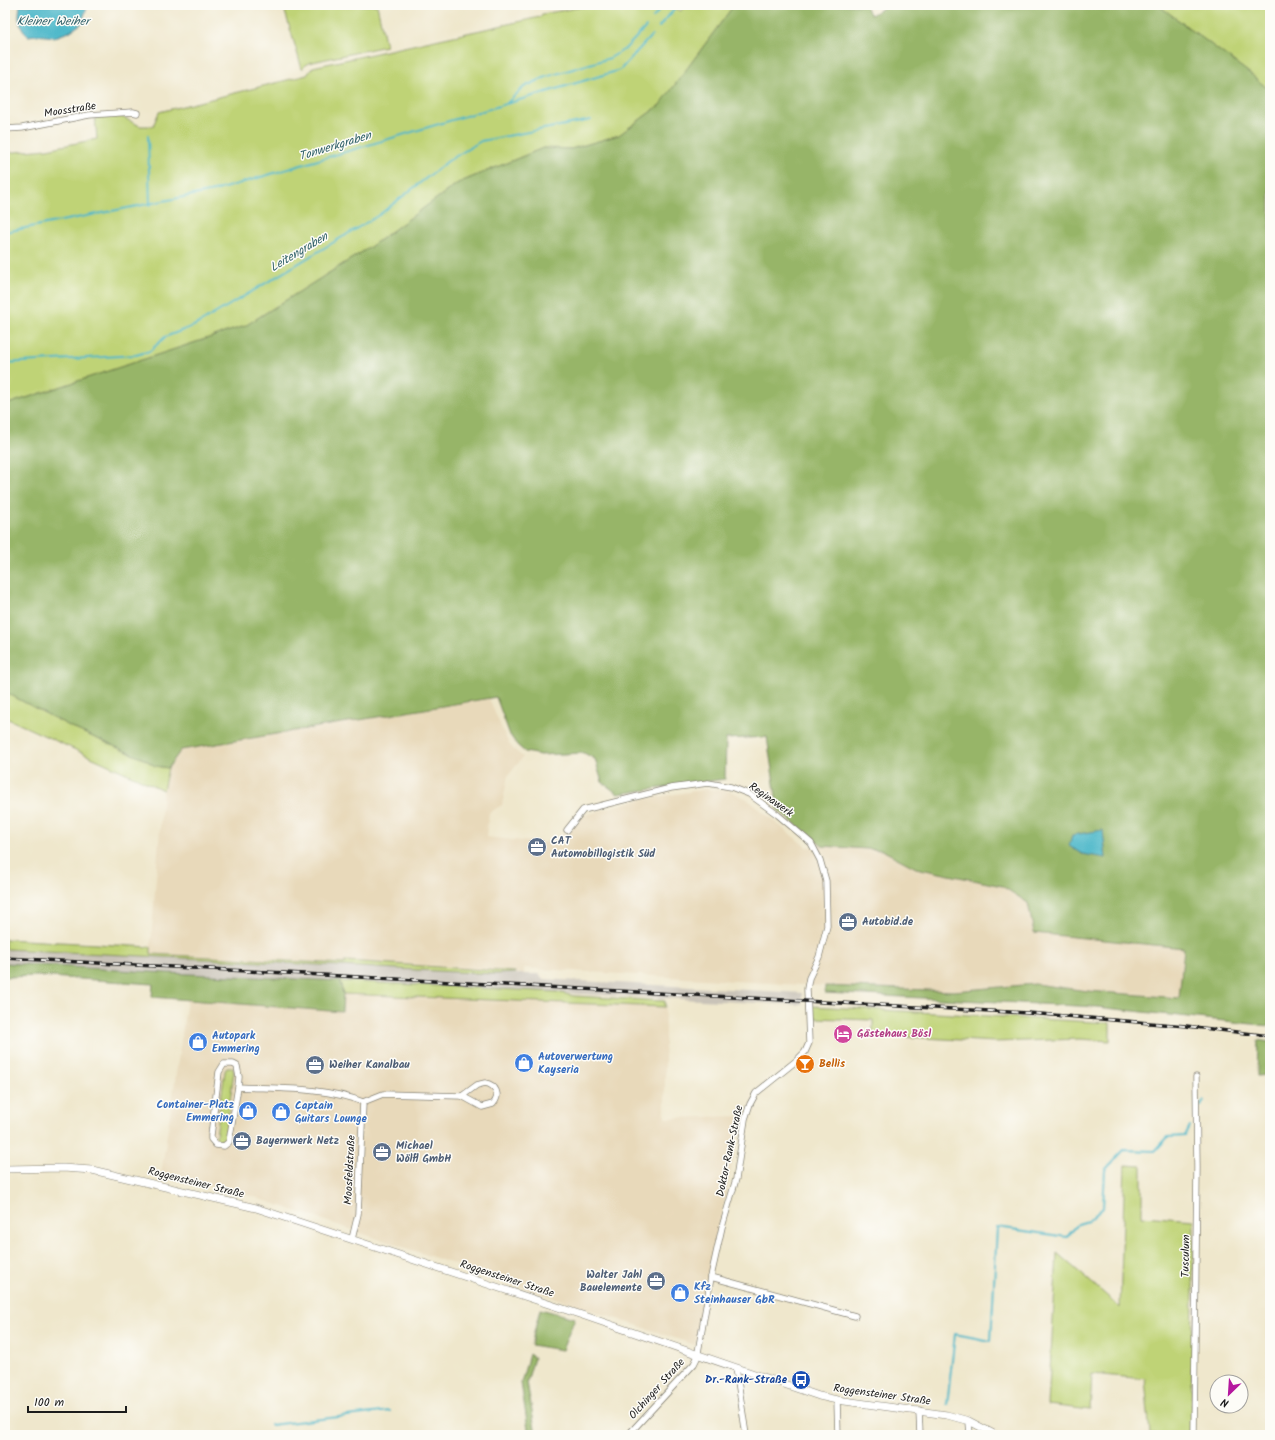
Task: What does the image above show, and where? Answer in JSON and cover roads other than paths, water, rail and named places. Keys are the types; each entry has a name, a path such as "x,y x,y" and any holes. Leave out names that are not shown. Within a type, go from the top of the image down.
{"street":[{"name":"Moosstraße","path":"5,129 22,128 89,115 133,112 138,113"},
{"name":"Reginawerk","path":"567,830 581,810 671,788 708,783 731,787 749,794 778,815 812,844 820,860 826,881 827,926 819,957 808,978 807,997"},
{"name":"Doktor-Rank-Straße","path":"698,1354 711,1277 722,1227 736,1179 745,1119 750,1104 756,1093 805,1052 810,1037 807,997"},
{"path":"224,1064 233,1064 237,1066 239,1077 238,1087 229,1142 224,1146 216,1144 211,1139 211,1135 219,1072 224,1064"},
{"name":"Tusculum","path":"1194,1435 1197,1168 1196,1077"},
{"path":"238,1087 307,1091 351,1098 363,1102 383,1094 462,1096 478,1105 486,1107 493,1104 497,1094 492,1085 485,1083 477,1085 462,1096"},
{"name":"Moosfeldstraße","path":"352,1239 358,1214 363,1102"},
{"name":"Roggensteiner Straße","path":"5,1169 63,1168 92,1170 256,1208 698,1354 736,1368 837,1400 919,1410 969,1422 996,1435"},
{"path":"711,1277 855,1316"},
{"name":"Olchinger Straße","path":"628,1435 694,1364 698,1354"},
{"path":"736,1368 746,1435"},
{"path":"837,1400 838,1435"},
{"path":"919,1410 920,1435"},
{"path":"969,1422 970,1435"}],"water":[{"name":"Kleiner Weiher","path":"20,5 88,5 81,24 69,32 55,37 36,35 28,36 22,28 20,22"},
{"path":"1103,830 1106,858 1082,854 1069,846 1072,835"}],"waterway":[{"path":"653,18 663,5"},
{"name":"Tonwerkgraben","path":"659,27 678,5"},
{"path":"507,103 524,87 546,77 610,58 625,49 646,27"},
{"name":"Tonwerkgraben","path":"5,232 214,191 620,70 652,35"},
{"name":"Leitengraben","path":"5,363 136,355 150,351 165,337 196,325 379,215 448,161 481,141 591,120"},
{"path":"148,136 150,205"},
{"path":"1201,1106 1204,1100"},
{"path":"947,1405 955,1334 991,1341 997,1227 1067,1237 1078,1224 1088,1221 1103,1208 1105,1170 1124,1150 1155,1151 1168,1137 1185,1136 1190,1126"},
{"path":"270,1425 390,1411"}],"railway":[{"path":"5,958 1028,1013 1186,1026 1270,1036"}],"place":[{"name":"CAT Automobillogistik Süd","path":"537,847"},
{"name":"Autobid.de","path":"848,922"},
{"name":"Gästehaus Bösl","path":"843,1034"},
{"name":"Autopark Emmering","path":"198,1042"},
{"name":"Autoverwertung Kayseria","path":"524,1063"},
{"name":"Bellis","path":"805,1064"},
{"name":"Weiher Kanalbau","path":"315,1065"},
{"name":"Container-Platz Emmering","path":"248,1111"},
{"name":"Captain Guitars Lounge","path":"281,1112"},
{"name":"Bayernwerk Netz","path":"242,1141"},
{"name":"Michael Wölfl GmbH","path":"382,1152"},
{"name":"Walter Jahl Bauelemente","path":"656,1281"},
{"name":"Kfz Steinhauser GbR","path":"680,1293"},
{"name":"Dr.-Rank-Straße","path":"801,1380"}]}
